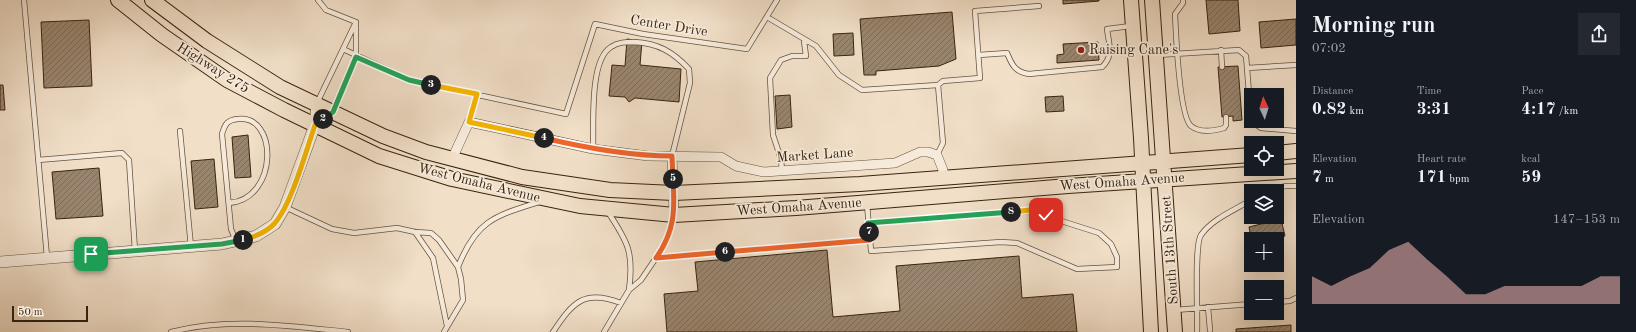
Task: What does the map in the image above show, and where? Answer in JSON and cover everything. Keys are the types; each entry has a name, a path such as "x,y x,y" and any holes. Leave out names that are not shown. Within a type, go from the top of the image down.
{"highway":[{"name":"Highway 275","path":"118,0 162,36 227,80 315,125"},
{"name":"Highway 275","path":"152,0 207,41 280,87 317,104"},
{"name":"South 13th Street","path":"1131,0 1143,162 1151,332"},
{"name":"South 13th Street","path":"1152,0 1175,332"},
{"name":"West Omaha Avenue","path":"317,104 383,136 426,152 522,176 562,183 641,193 674,193 860,184 1244,155"},
{"name":"West Omaha Avenue","path":"315,125 379,156 452,179 544,200 606,209 674,215 867,203 1165,179 1296,171"},
{"path":"1284,152 1296,151"}],"street":[{"path":"0,262 191,247 236,242 256,236 275,224 285,207 315,125 317,104"},
{"path":"315,125 333,112"},
{"path":"452,159 469,122"},
{"name":"Market Lane","path":"469,122 593,149 648,156 721,157 736,166 764,172 895,163 920,152 928,152 937,155"},
{"path":"937,155 943,178"},
{"path":"672,156 674,215"}],"lane":[{"path":"24,0 47,258"},
{"path":"318,0 326,10 356,22"},
{"name":"Center Drive","path":"477,94 566,114 595,24 643,34 747,49 777,0"},
{"path":"1183,0 1183,3 1175,14 1183,108 1190,126 1199,130 1215,130 1224,128 1226,125 1226,117"},
{"path":"767,17 804,41 816,46 839,75 862,90 938,85 942,81 980,78 975,11 1039,6"},
{"path":"317,104 356,22"},
{"path":"333,112 356,57 356,22"},
{"path":"978,55 1007,53 1013,67 1021,73 1029,74 1102,67 1109,61 1110,50 1107,29 1133,26"},
{"path":"593,149 596,76 602,56 610,47 624,41 645,42 674,53 690,69 688,96 672,156"},
{"path":"782,170 781,159 773,135 770,78 781,60 792,56 806,56 804,41"},
{"path":"343,49 356,57 409,80 477,94 469,122"},
{"path":"1221,50 1222,67"},
{"path":"1157,55 1239,50 1246,56 1249,88"},
{"path":"1247,68 1296,65"},
{"path":"937,155 943,143 938,85"},
{"path":"229,203 238,202 248,198 261,181 267,165 265,138 260,128 250,120 241,118 230,120 225,125 222,134 231,229 236,242"},
{"path":"1261,128 1296,131"},
{"path":"180,131 191,247"},
{"path":"38,160 122,153 126,156 129,160 135,251"},
{"path":"1284,186 1296,186"},
{"path":"458,267 466,246 476,232 492,218 544,200"},
{"path":"867,203 868,223 871,251 1001,242 1017,243 1076,268 1117,267 1117,257 1111,244 1099,233 1030,210 868,223"},
{"path":"1197,332 1197,250 1200,235 1218,219 1244,204"},
{"path":"285,207 332,229 354,233 397,228 415,232 431,233 440,240 458,267 464,300 444,332"},
{"path":"604,332 628,290 631,269 629,250 620,230 606,209"},
{"path":"628,290 641,280 664,246 674,215"},
{"path":"415,232 433,258 447,326"},
{"path":"656,258 870,240"},
{"path":"553,332 575,303 585,298 602,298 621,303"},
{"path":"1284,301 1290,301 1296,298"},
{"path":"1174,310 1244,304"},
{"path":"1208,307 1210,330"},
{"path":"171,332 193,326 238,324 276,324 348,332"}],"building":[{"path":"1063,0 1099,0 1099,1 1063,4"},
{"path":"1206,0 1238,0 1240,31 1209,34"},
{"path":"952,12 956,59 939,66 876,71 876,75 864,75 860,19"},
{"path":"1296,19 1296,45 1261,48 1259,22"},
{"path":"89,20 92,86 44,88 41,22"},
{"path":"853,33 854,55 834,56 833,34"},
{"path":"627,39 642,41 640,65 681,69 679,102 635,98 629,102 625,97 609,96 612,65 625,66"},
{"path":"1098,42 1099,60 1057,63 1057,55 1064,54 1063,44"},
{"path":"1238,66 1242,120 1233,121 1233,116 1222,117 1218,67"},
{"path":"0,85 3,85 5,110 0,110"},
{"path":"790,95 792,127 777,129 775,96"},
{"path":"1063,96 1064,111 1046,112 1045,97"},
{"path":"248,135 251,177 235,178 232,137"},
{"path":"214,159 218,207 195,209 191,161"},
{"path":"99,168 103,216 56,219 52,172"},
{"path":"1261,224 1282,224 1285,236 1284,232 1250,232 1249,227"},
{"path":"827,250 833,317 900,311 896,266 1019,256 1022,298 1073,294 1077,332 667,332 664,294 698,291 695,262"},
{"path":"1291,325 1291,332 1236,332 1236,329"}],"place":[{"name":"Raising Cane's","path":"1081,50"}],"route":[{"path":"91,254 236,242 256,236 275,224 285,207 315,125 333,112 356,57 409,80 477,94 469,122 593,149 648,156 672,156 674,215 664,246 656,258 870,240 868,223 1030,210 1046,215"}]}
